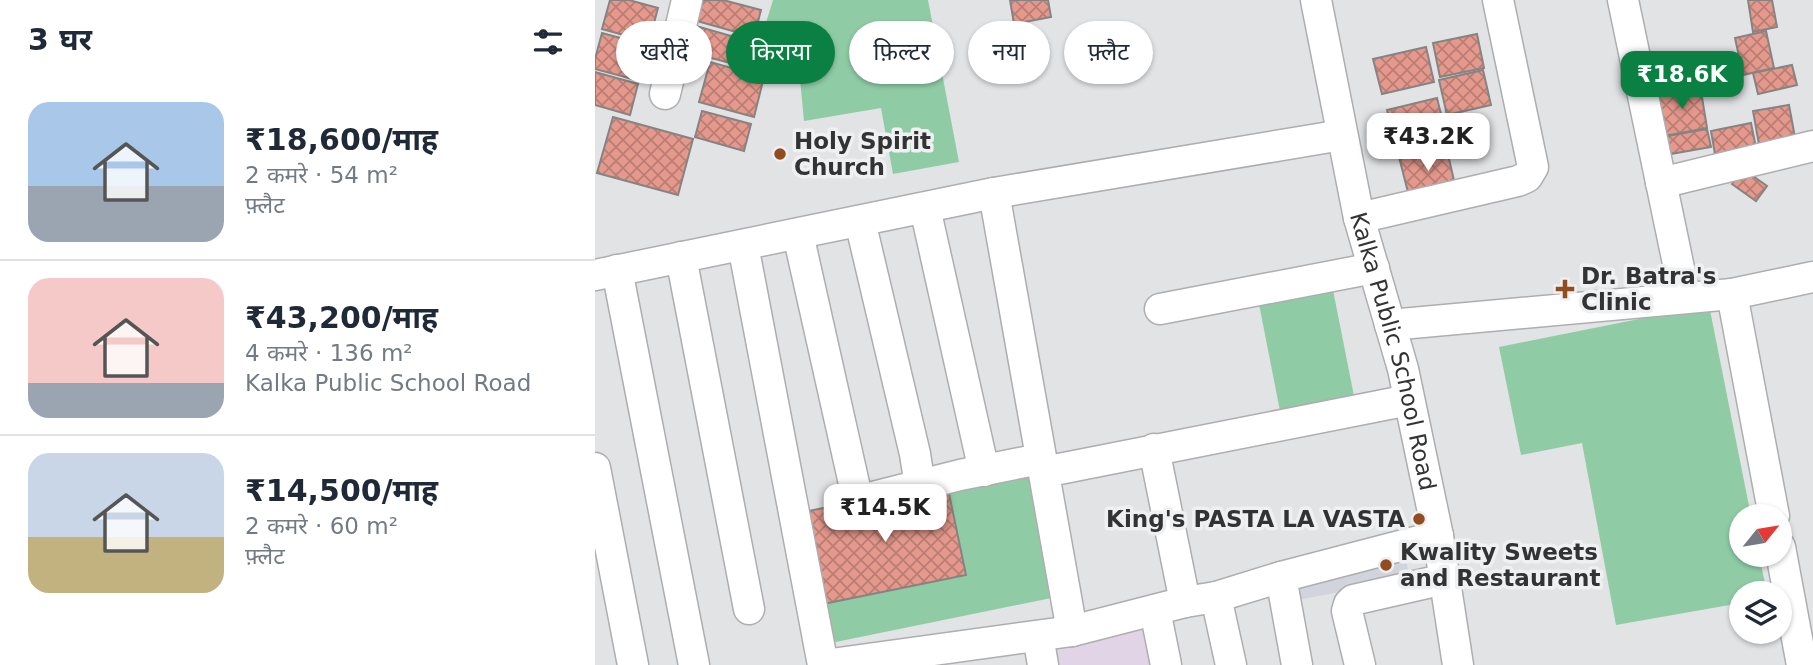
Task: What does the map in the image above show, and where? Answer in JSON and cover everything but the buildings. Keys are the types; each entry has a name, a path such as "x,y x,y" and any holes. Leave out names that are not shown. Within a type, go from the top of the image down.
{"street":[{"path":"665,94 687,0"},
{"name":"Kalka Public School Road","path":"1316,0 1359,218 1390,324 1439,536 1458,665"},
{"path":"1359,218 1527,177 1533,167 1498,0"},
{"path":"1623,0 1685,297"},
{"path":"694,665 606,272 994,193 1342,135"},
{"path":"1661,183 1813,145"},
{"path":"994,193 1072,631"},
{"path":"925,208 984,471"},
{"path":"860,221 915,454 920,486"},
{"path":"798,234 855,488 863,498 984,471 1154,449 1409,400"},
{"path":"743,245 823,665 1040,651 1072,631 1185,602 1216,597 1281,577 1439,536"},
{"path":"681,257 749,609"},
{"path":"1160,309 1374,268"},
{"path":"1390,324 1732,294 1813,277"},
{"path":"1732,294 1772,504"},
{"path":"1154,449 1185,602"},
{"path":"595,468 632,665"},
{"path":"1788,567 1802,599 1802,665"},
{"path":"1281,577 1297,665"},
{"path":"1360,665 1347,611 1349,604 1353,600 1445,579"},
{"path":"1216,597 1231,665"},
{"path":"1155,610 1166,665"}],"shaded area":[{"path":"1403,545 1410,579 1292,601 1285,567"},
{"path":"1140,606 1151,665 1033,665 1025,627"}],"green space":[{"path":"773,0 928,0 932,21 849,21 849,84 944,84 959,162 893,174 881,108 804,121 800,84 835,84 835,21 766,21"},
{"path":"1332,285 1355,401 1281,416 1258,299"},
{"path":"1709,305 1749,504 1729,504 1729,567 1762,567 1764,581 1729,581 1729,605 1616,625 1582,443 1521,455 1499,347"},
{"path":"1040,465 1066,595 831,643 823,604 966,575 947,484"}],"place":[{"name":"Holy Spirit Church","path":"780,154"},
{"name":"Dr. Batra's Clinic","path":"1565,289"},
{"name":"King's PASTA LA VASTA","path":"1419,519"},
{"name":"Kwality Sweets and Restaurant","path":"1386,565"}]}
